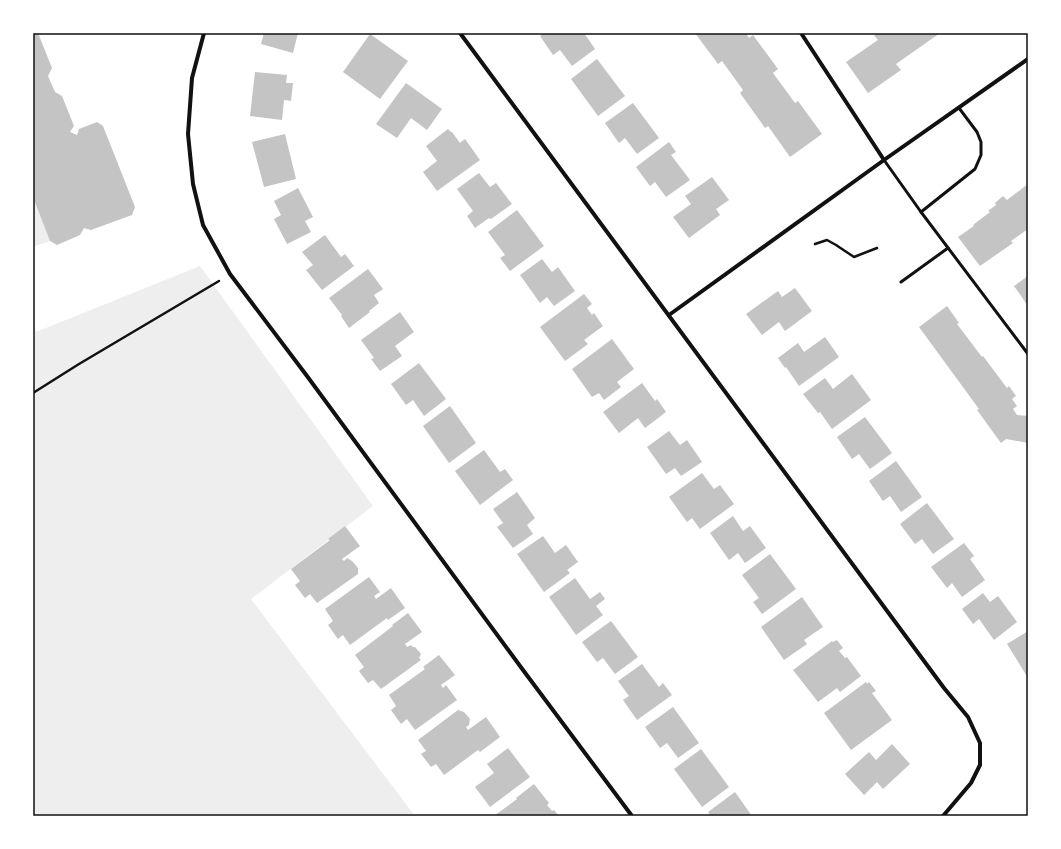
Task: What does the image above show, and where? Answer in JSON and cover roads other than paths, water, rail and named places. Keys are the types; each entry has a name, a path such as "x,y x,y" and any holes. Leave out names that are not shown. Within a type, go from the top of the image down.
{"street":[{"path":"204,33 192,78 188,134 193,184 203,225 230,274 632,816"},
{"path":"460,33 940,682 968,717 980,743 980,765 971,783 943,816"},
{"path":"801,33 884,160"},
{"path":"669,315 884,160 1028,59"}],"lane":[{"path":"921,212 975,169 981,155 981,142 977,132 959,108"},
{"path":"884,160 921,212 1028,354"},
{"path":"901,282 948,248"}]}
